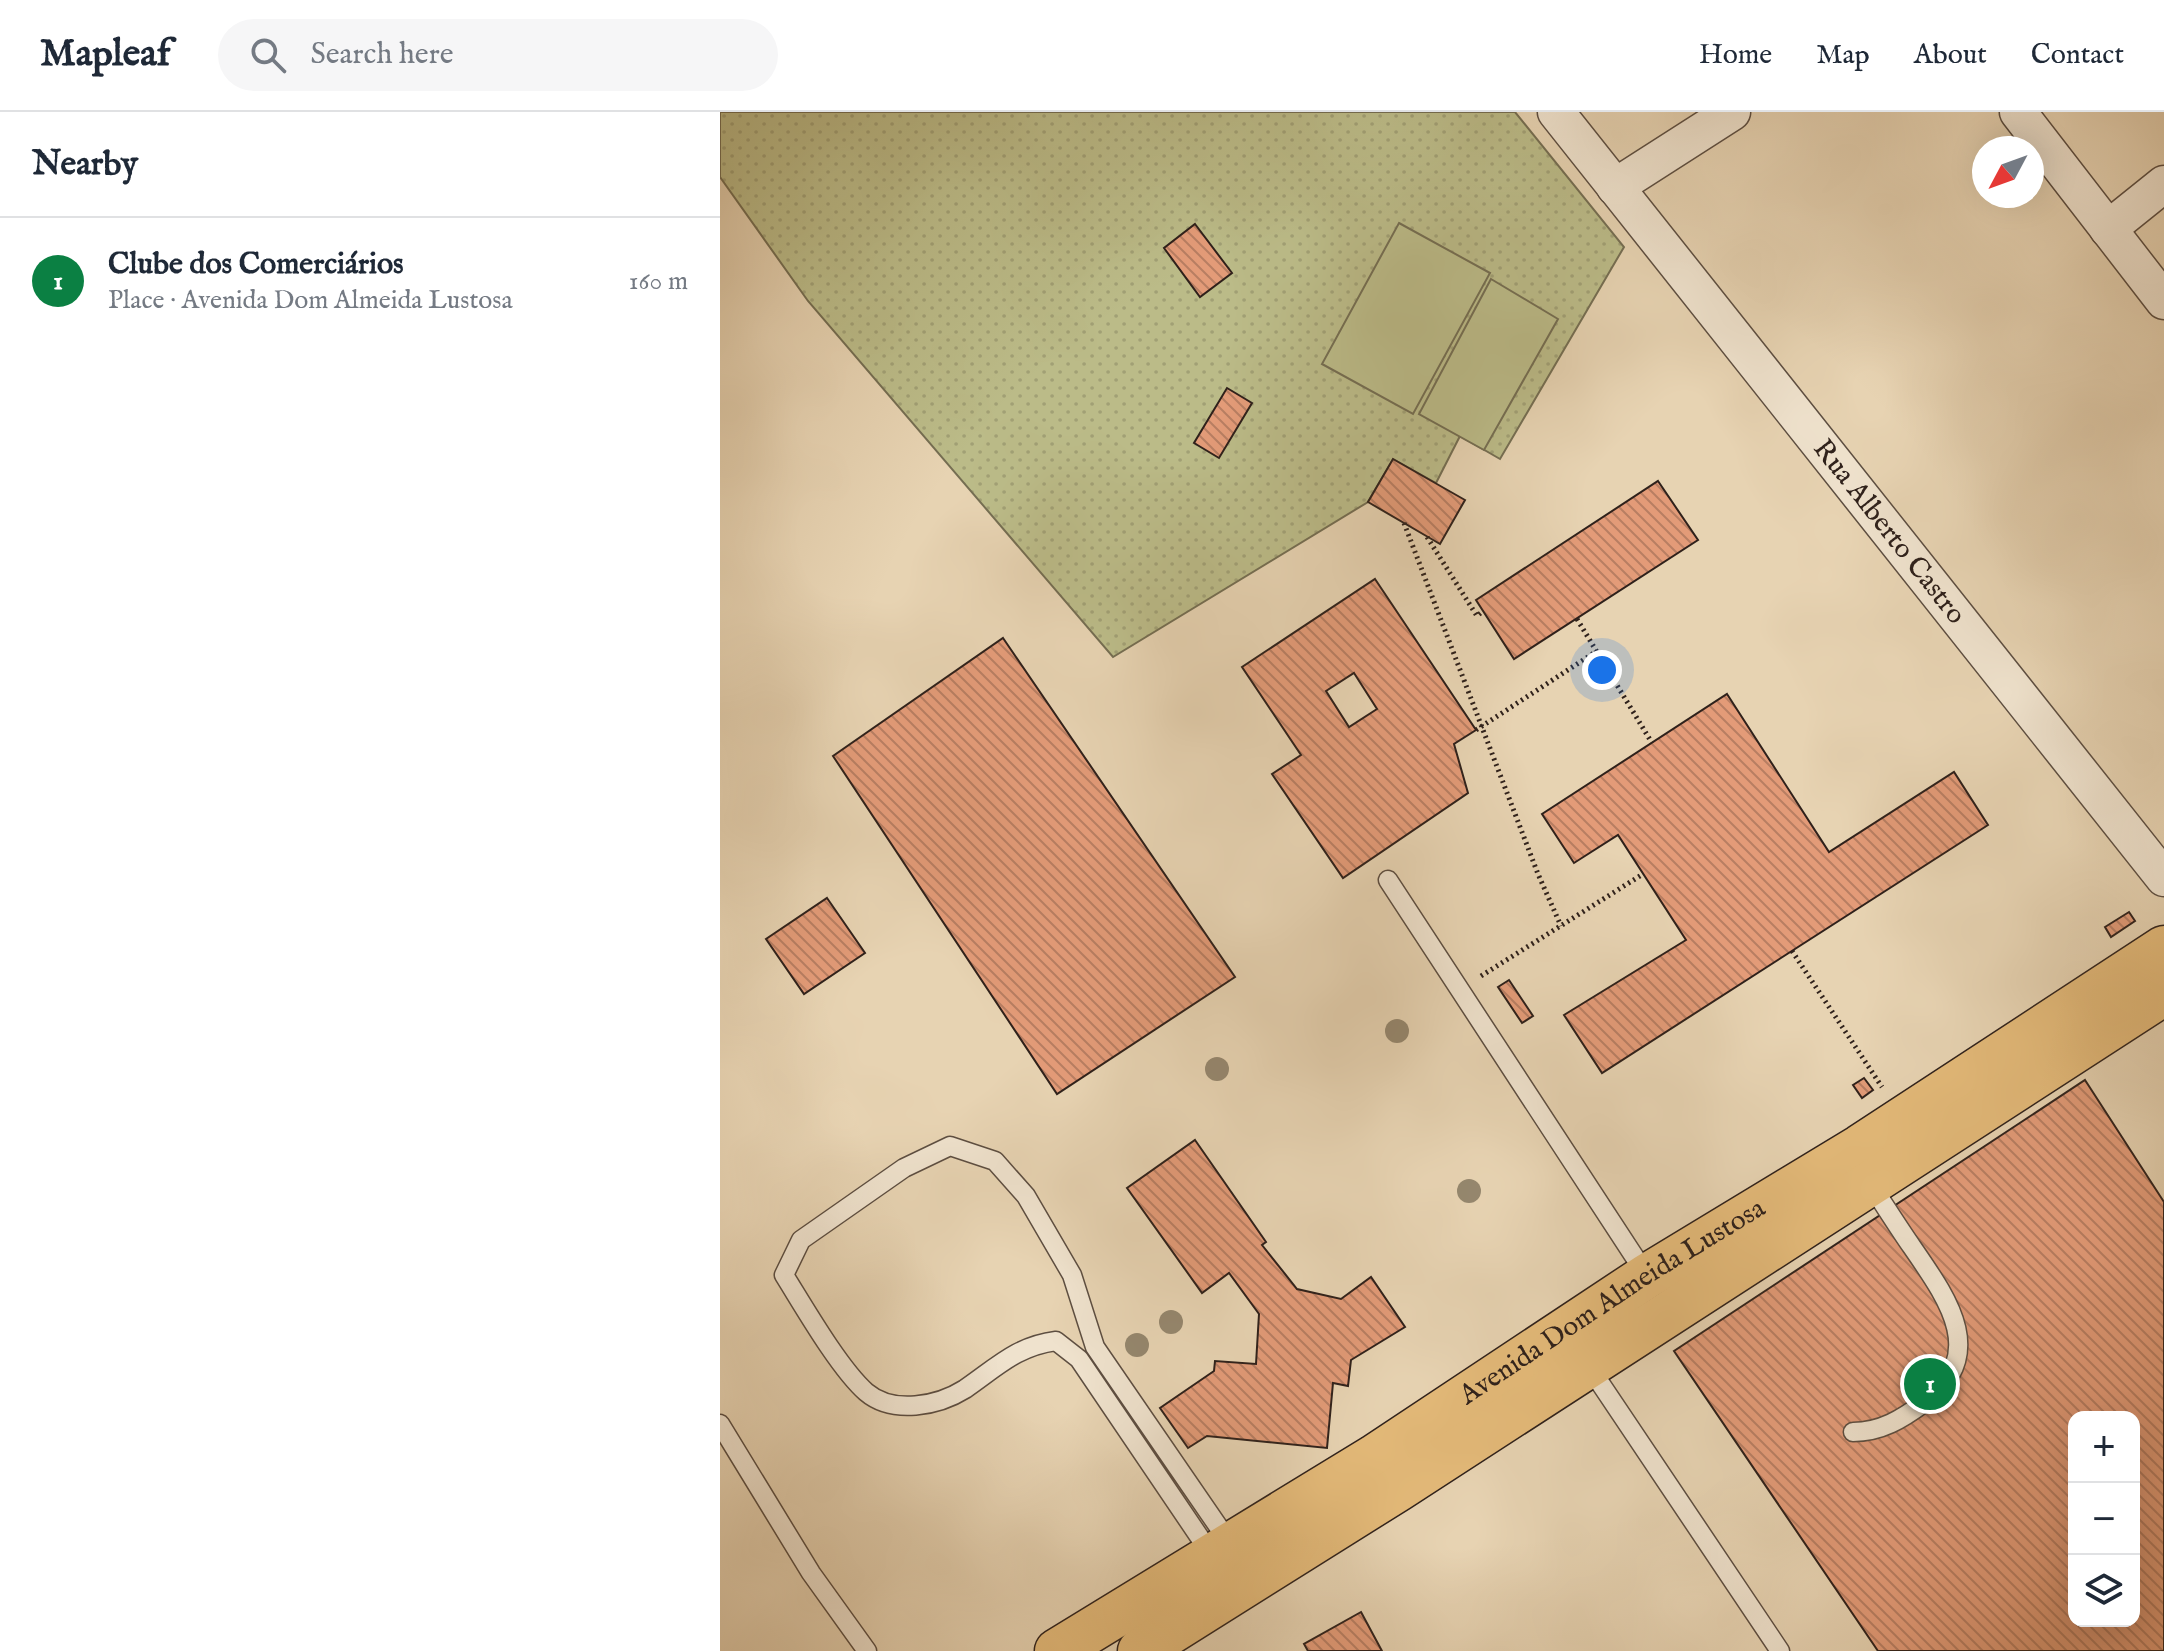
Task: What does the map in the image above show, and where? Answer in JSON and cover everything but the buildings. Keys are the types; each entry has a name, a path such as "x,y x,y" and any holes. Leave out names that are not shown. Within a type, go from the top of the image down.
{"main road":[{"name":"Avenida Dom Almeida Lustosa","path":"1576,1347 1647,1276 1860,1147 2164,948"},
{"name":"Avenida Dom Almeida Lustosa","path":"1140,1651 1227,1599 1386,1473 1576,1347 1871,1185 2164,993"},
{"name":"Avenida Dom Almeida Lustosa","path":"1057,1651 1216,1555 1386,1473"},
{"path":"1216,1555 1227,1599"}],"street":[{"name":"Rua Alberto Castro","path":"1556,112 2164,878"},
{"path":"1615,187 1732,112"},
{"path":"2018,112 2164,301"},
{"path":"2108,229 2164,184"}],"lane":[{"path":"1388,880 1647,1276"},
{"path":"950,1146 995,1161 1026,1196 1072,1275 1095,1347 1216,1555 1079,1359 1056,1341 1028,1344 949,1399 904,1407 867,1393 815,1326 784,1275 801,1240 904,1168 950,1146"},
{"path":"1853,1432 1875,1432 1909,1414 1950,1379 1959,1356 1958,1333 1942,1291 1871,1185"},
{"path":"1576,1347 1780,1651"},
{"path":"720,1424 811,1573 867,1651"}],"path":[{"path":"1404,523 1538,874 1561,926"},
{"path":"1427,537 1477,616 1483,611"},
{"path":"1577,619 1652,743"},
{"path":"1476,730 1597,651"},
{"path":"1460,990 1643,874"},
{"path":"1792,951 1882,1087"}],"green space":[{"path":"720,112 1515,112 1624,247 1500,459 1460,436 1436,483 1393,459 1368,502 1113,657 808,301 720,177"},
{"path":"1399,223 1490,273 1413,414 1322,364"},
{"path":"1491,279 1558,319 1484,450 1419,414"}],"place":[{"name":"Clube dos Comerciários","path":"1930,1384"}]}
